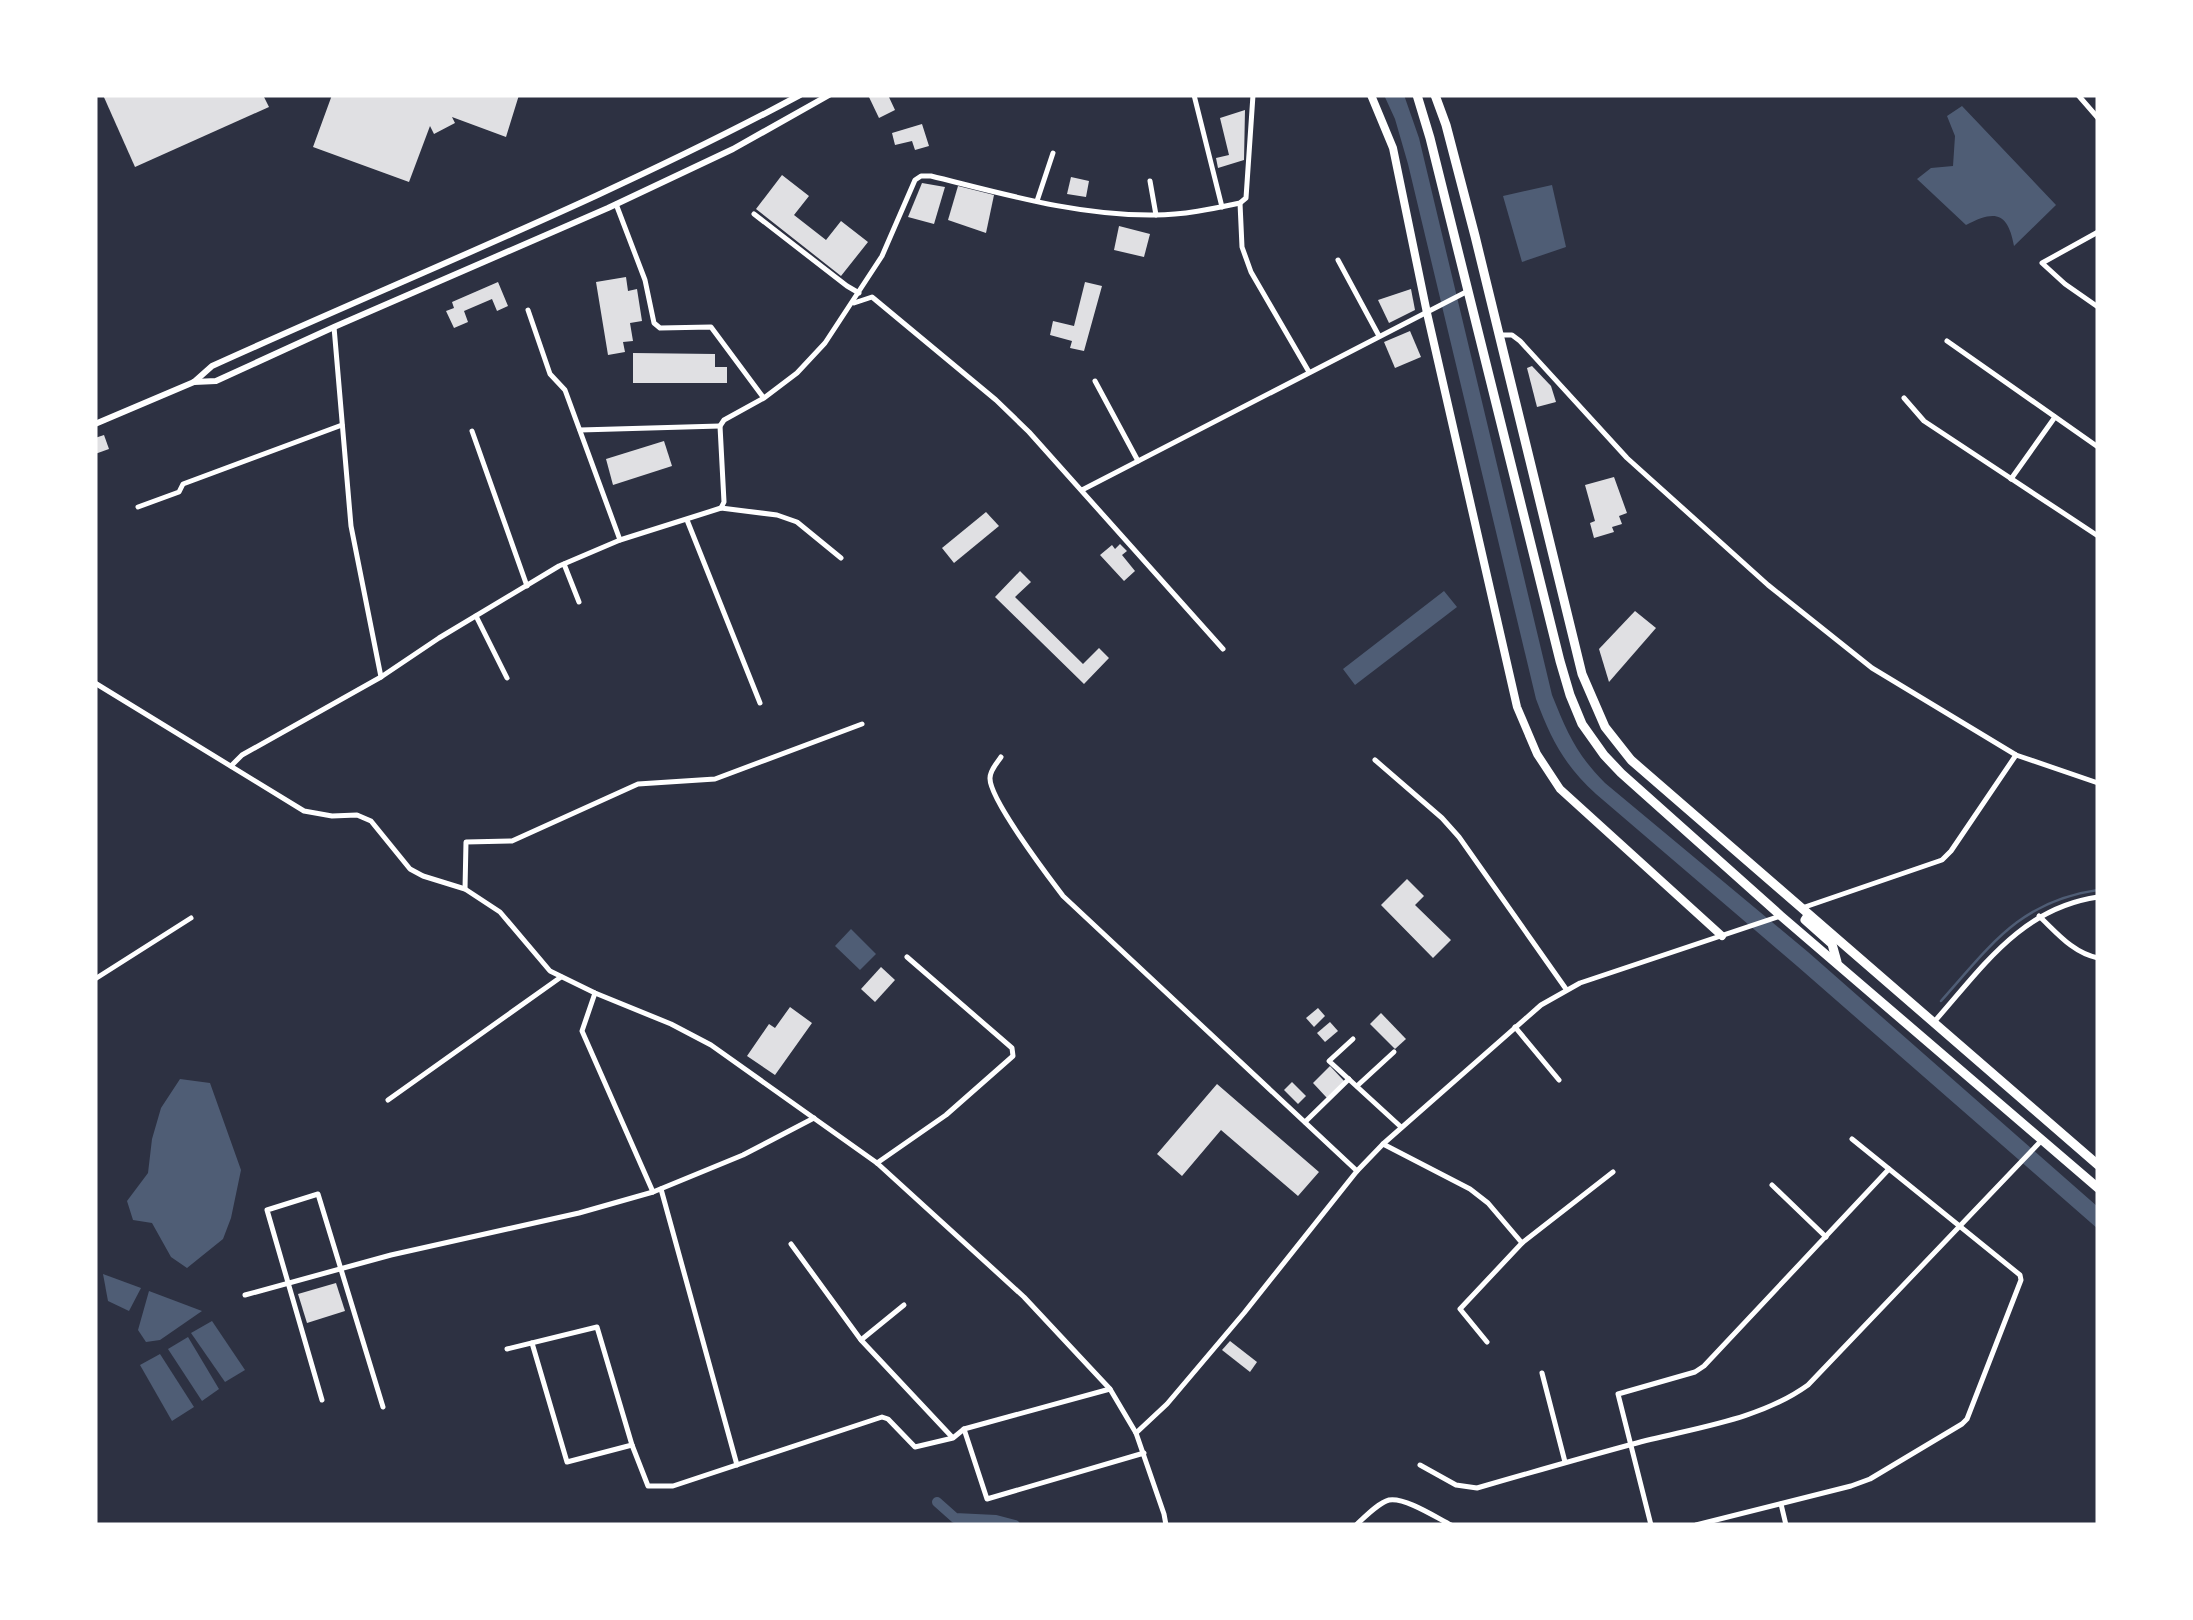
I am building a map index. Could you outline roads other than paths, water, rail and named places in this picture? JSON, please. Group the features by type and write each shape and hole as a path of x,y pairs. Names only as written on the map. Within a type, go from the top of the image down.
{"main road":[{"path":"1371,95 1393,148 1517,707 1529,738 1548,773 1573,803 1726,935"},
{"path":"1417,95 1560,660 1582,724 1620,773 2098,1188"},
{"path":"1435,95 1446,125 1582,674 1594,706 1616,744 2098,1165"},
{"path":"1480,340 1499,335"},
{"path":"1759,896 1776,907 1786,906 1787,900 1772,884"},
{"path":"1813,918 1804,920 1832,944 1838,965"}],"street":[{"path":"95,424 194,382 212,366 621,185 800,95"},
{"path":"194,382 216,381 628,199 733,149 829,95"},
{"path":"1194,95 1222,206"},
{"path":"721,508 724,502 720,426 764,398 810,361 825,343 882,256 920,176 1102,212 1156,215 1240,202 1246,198 1253,95"},
{"path":"2078,95 2098,118"},
{"path":"1037,201 1053,152"},
{"path":"1150,181 1156,215"},
{"path":"621,185 628,199"},
{"path":"610,190 645,280 654,323 660,328 711,327 764,398"},
{"path":"1240,202 1242,247 1251,272 1310,373"},
{"path":"754,214 860,293"},
{"path":"2098,232 2042,263 2098,307"},
{"path":"1338,260 1380,337"},
{"path":"381,290 388,304"},
{"path":"1082,490 1468,291"},
{"path":"851,304 872,297 996,400 1222,648"},
{"path":"528,310 550,374 566,390 620,540"},
{"path":"334,326 351,526 381,677"},
{"path":"1499,335 1520,341 1628,458 1768,586 1872,668 2016,755 2098,782"},
{"path":"1946,341 2098,447"},
{"path":"1095,381 1138,461"},
{"path":"1904,398 1924,421 2098,536"},
{"path":"2010,478 2055,417"},
{"path":"138,507 178,492 183,484 342,425"},
{"path":"580,430 720,426"},
{"path":"472,431 527,586"},
{"path":"231,766 564,564 620,540 721,508 777,515 797,522 841,558"},
{"path":"686,519 760,703"},
{"path":"564,564 580,602"},
{"path":"476,616 508,678"},
{"path":"95,684 304,811 357,815 372,822 410,869 465,889 500,912 539,961 561,977 711,1045 878,1164 1024,1297 1110,1389 1136,1433 1166,1525"},
{"path":"465,889 466,842 512,841 638,784 714,779 862,724"},
{"path":"1801,908 1942,860 2016,755"},
{"path":"1001,757 991,772 991,785 1063,896 1357,1171"},
{"path":"1375,760 1460,838 1566,989"},
{"path":"1934,1022 2002,945 2039,916 2060,906 2098,897"},
{"path":"1136,1433 1167,1404 1244,1314 1357,1171 1401,1127 1541,1004 1566,989 1781,916"},
{"path":"2039,916 2069,946 2098,958"},
{"path":"95,979 191,918"},
{"path":"878,1164 946,1115 1013,1056 1012,1048 907,957"},
{"path":"388,1100 561,977"},
{"path":"595,993 582,1031 657,1191 737,1465"},
{"path":"1515,1027 1559,1080"},
{"path":"1353,1039 1329,1061 1401,1127"},
{"path":"1356,1086 1394,1052"},
{"path":"1305,1122 1349,1080"},
{"path":"245,1295 341,1268 580,1214 657,1191 814,1118"},
{"path":"1696,1525 1870,1479 1967,1418 2021,1280 2020,1274 1852,1139"},
{"path":"1420,1464 1456,1485 1477,1488 1752,1413 1789,1398 1808,1385 2042,1140"},
{"path":"1383,1144 1470,1190 1488,1203 1522,1243"},
{"path":"1651,1525 1618,1394 1704,1366 1889,1169"},
{"path":"1487,1342 1460,1309 1522,1243 1612,1172"},
{"path":"1772,1185 1826,1237"},
{"path":"322,1400 267,1210 318,1194 383,1408"},
{"path":"790,1244 861,1340 953,1438"},
{"path":"861,1340 904,1305"},
{"path":"507,1349 597,1327 648,1486 673,1486 882,1416 915,1447 953,1438 964,1429 1110,1389"},
{"path":"532,1343 567,1462 632,1445"},
{"path":"1542,1373 1565,1463"},
{"path":"964,1429 987,1499 1144,1453"},
{"path":"1356,1525 1390,1500 1410,1504 1451,1525"},
{"path":"1780,1504 1786,1525"}],"water":[{"path":"1384,95 1404,95 1419,138 1552,695 1579,752 1605,783 1808,952 2098,1207 2098,1229 1596,794 1560,751 1536,699 1408,164"},
{"path":"1962,106 2056,205 2014,246 2008,227 1999,217 1985,217 1966,225 1917,179 1931,168 1953,166 1955,136 1947,116"},
{"path":"1552,185 1566,247 1522,262 1503,196"},
{"path":"1444,591 1457,607 1355,685 1343,669"},
{"path":"851,929 876,954 860,970 835,946"},
{"path":"180,1079 210,1083 241,1170 223,1239 187,1268 171,1257 152,1223 133,1220 127,1201 148,1173 161,1108"},
{"path":"103,1274 141,1288 129,1311 108,1301"},
{"path":"149,1291 202,1311 160,1340 146,1342 138,1330"},
{"path":"212,1321 245,1370 225,1382 191,1333"},
{"path":"188,1337 219,1389 202,1401 168,1349"},
{"path":"160,1354 194,1407 172,1421 140,1365"}],"waterway":[{"path":"1941,1001 1992,945 2027,915 2047,904 2098,890"},
{"path":"937,1502 955,1518 1015,1525"}]}
